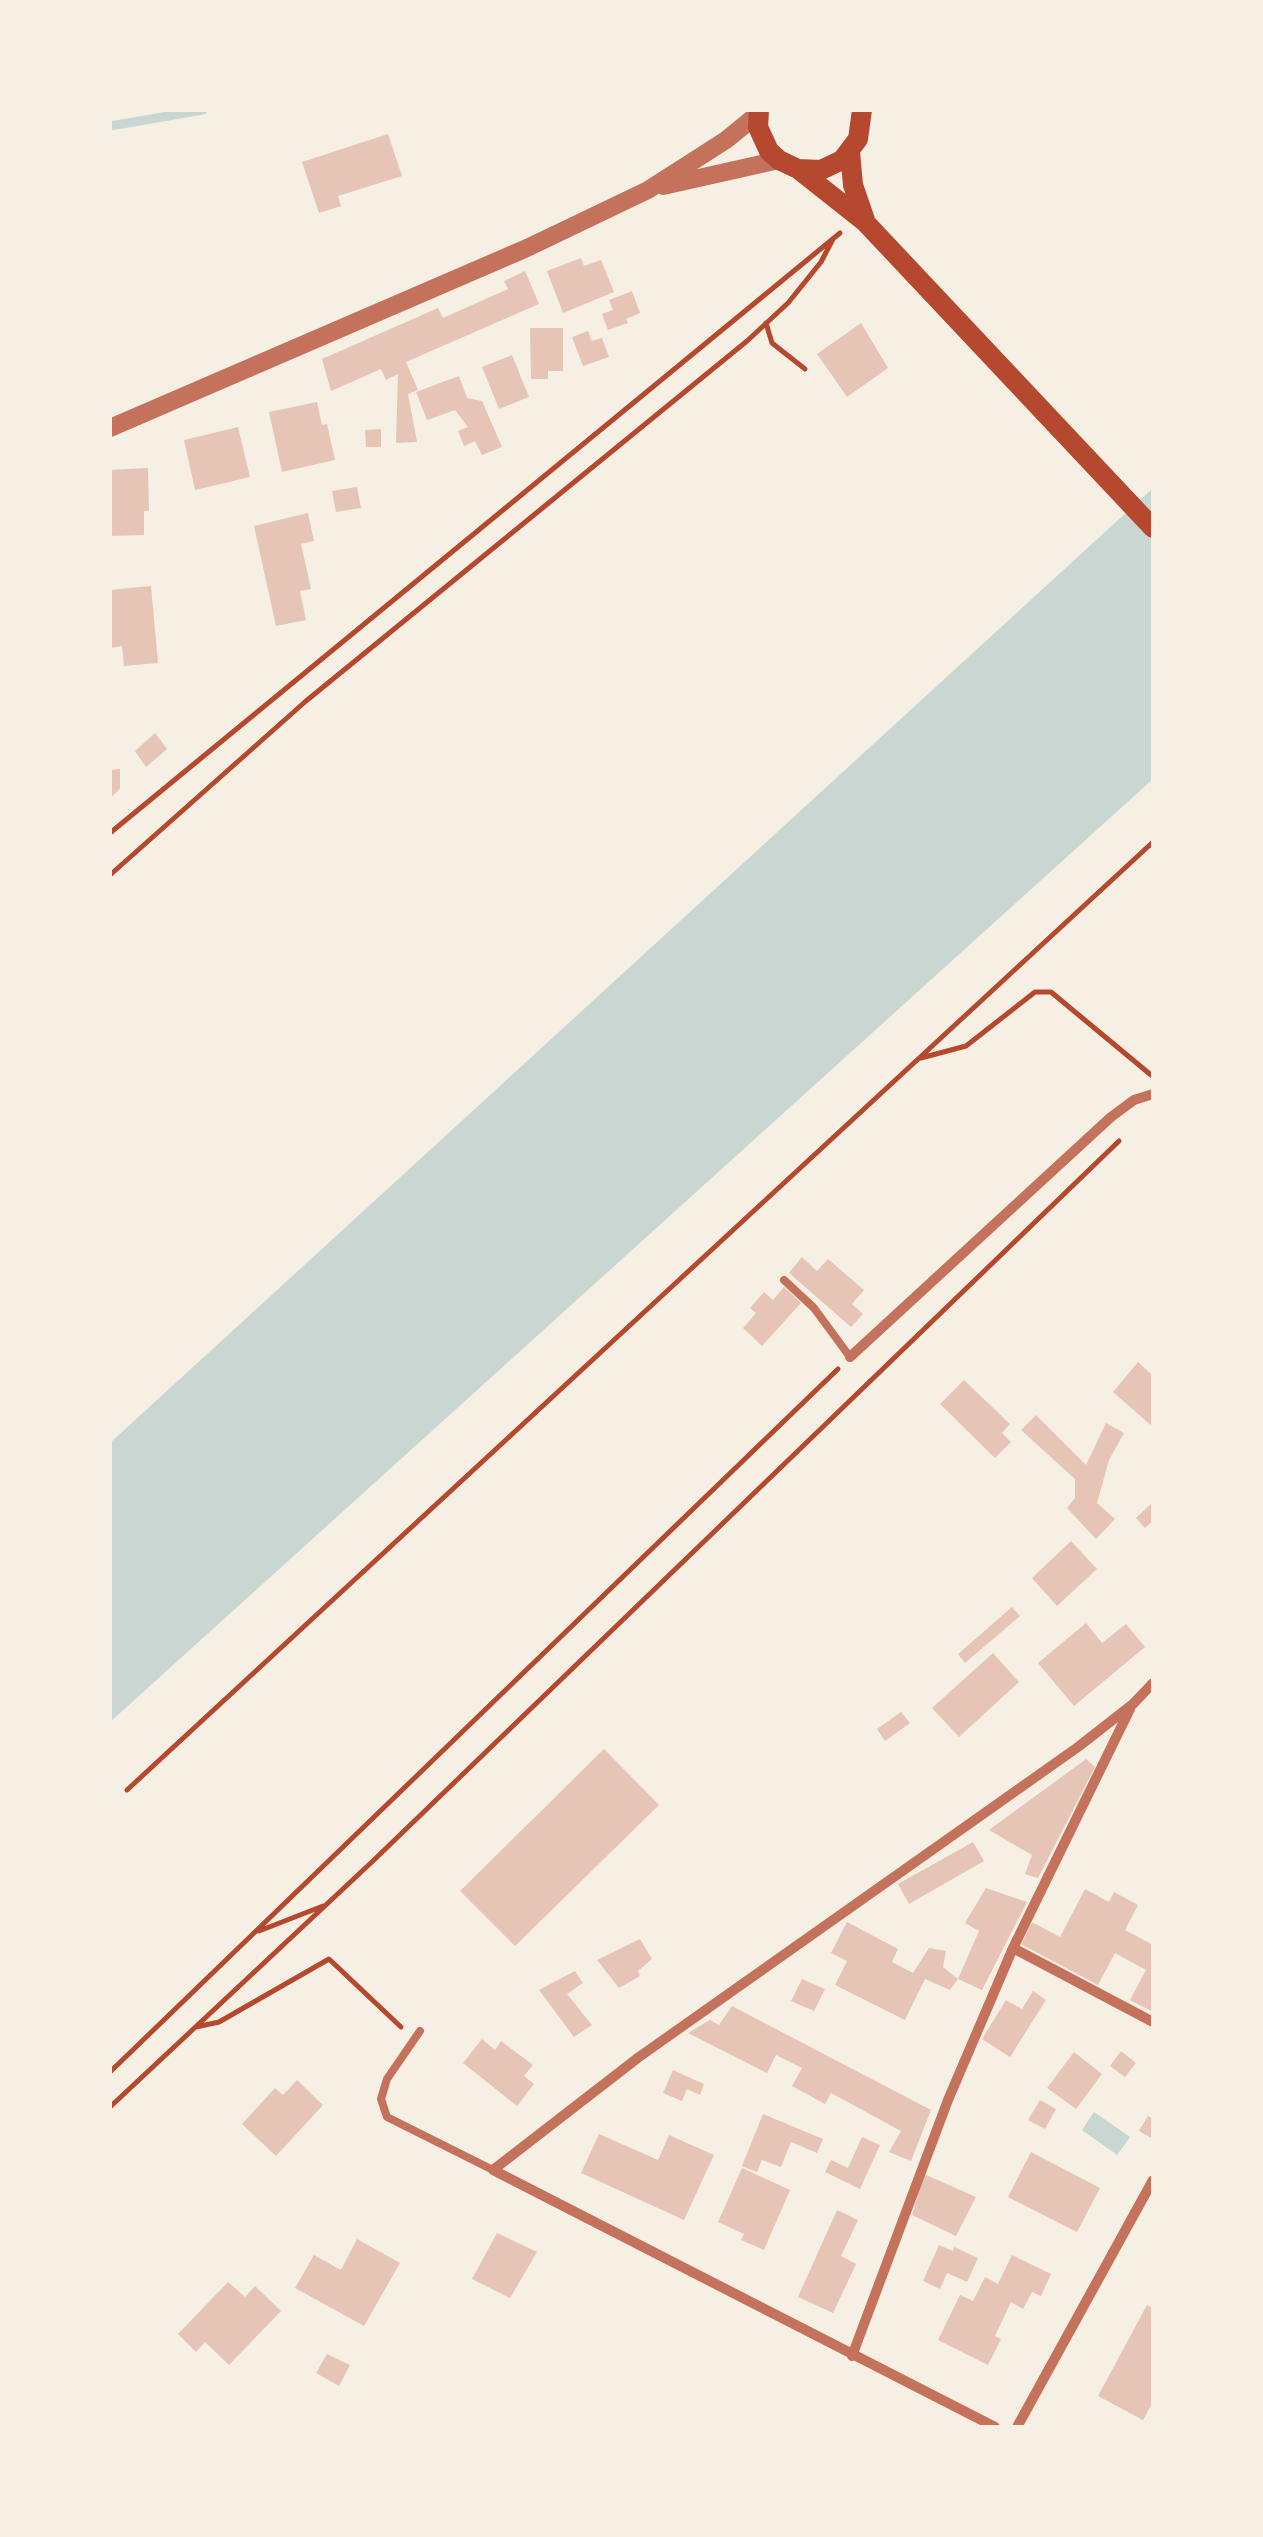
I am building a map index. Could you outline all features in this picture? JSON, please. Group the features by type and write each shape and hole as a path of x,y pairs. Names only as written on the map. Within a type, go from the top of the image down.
{"main road":[{"path":"789,165 821,170 842,160 858,139 862,117 880,110"},
{"path":"758,112 762,140 865,222 1153,528"},
{"path":"850,152 852,185 865,222"}],"street":[{"path":"110,428 528,248 648,190 726,140 758,112"},
{"path":"648,190 738,167 789,165"},
{"path":"850,1357 1111,1118 1134,1100 1153,1094"},
{"path":"995,2427 493,2170 639,2057 973,1824 1153,1684"},
{"path":"852,2356 948,2100 1014,1948 1132,1704"},
{"path":"1014,1948 1153,2022"},
{"path":"1017,2427 1153,2180"}],"lane":[{"path":"784,1280 814,1308 850,1357"},
{"path":"417,2035 380,2099 388,2117 493,2170"}],"path":[{"path":"110,832 834,236 821,262 766,323 306,700 110,875"},
{"path":"766,323 772,342 805,369"},
{"path":"127,1790 1153,842"},
{"path":"918,1059 966,1046 1035,992 1051,992 1153,1077"},
{"path":"110,2107 1125,1136"},
{"path":"110,2072 850,1357"},
{"path":"256,1932 326,1904"},
{"path":"195,2027 219,2022 329,1959 417,2035"}],"shaded area":[{"path":"1153,488 1153,779 110,1722 110,1443"},
{"path":"1094,2112 1130,2137 1117,2155 1082,2130"}],"building":[{"path":"388,134 402,176 338,196 341,206 319,213 302,162"},
{"path":"581,258 584,266 601,260 614,292 563,313 547,271"},
{"path":"525,271 539,304 406,362 418,390 408,394 417,442 396,443 398,374 386,380 381,369 331,391 322,359 438,308 443,318 508,289 504,281"},
{"path":"632,291 640,313 626,319 628,323 608,330 602,314 613,310 609,300"},
{"path":"861,323 888,368 847,397 817,354"},
{"path":"530,328 563,328 563,371 548,371 548,379 531,379"},
{"path":"588,331 592,341 602,338 609,357 583,366 572,337"},
{"path":"512,355 529,397 499,409 482,367"},
{"path":"459,376 467,398 482,401 502,447 482,455 475,441 464,446 458,431 468,427 455,410 427,420 416,392"},
{"path":"317,402 322,425 327,424 335,460 282,472 269,412"},
{"path":"238,427 250,477 195,490 184,440"},
{"path":"381,429 381,447 366,447 365,430"},
{"path":"148,468 149,511 144,511 144,535 110,536 110,470"},
{"path":"357,487 361,508 336,512 332,491"},
{"path":"308,513 314,541 301,544 311,589 300,591 306,620 276,626 254,526"},
{"path":"151,586 158,663 124,666 122,646 110,648 110,590"},
{"path":"155,733 167,749 146,767 135,751"},
{"path":"120,769 120,789 110,798 110,770"},
{"path":"802,1257 817,1271 828,1259 864,1290 852,1304 863,1314 851,1327 789,1273"},
{"path":"784,1287 801,1303 762,1346 743,1328 756,1313 750,1308 764,1292 773,1300"},
{"path":"1138,1362 1153,1376 1153,1427 1113,1392"},
{"path":"964,1380 1010,1424 1002,1433 1011,1442 995,1458 940,1404"},
{"path":"1036,1415 1086,1465 1106,1423 1124,1433 1109,1460 1097,1503 1115,1519 1096,1539 1067,1508 1075,1498 1075,1479 1021,1430"},
{"path":"1153,1502 1153,1521 1145,1528 1136,1518"},
{"path":"1071,1541 1097,1569 1057,1606 1032,1578"},
{"path":"1012,1607 1020,1616 965,1663 958,1654"},
{"path":"1086,1623 1102,1643 1126,1624 1145,1647 1074,1706 1038,1663"},
{"path":"993,1653 1019,1682 959,1737 932,1708"},
{"path":"901,1712 910,1723 885,1741 877,1729"},
{"path":"604,1749 659,1805 515,1946 460,1891"},
{"path":"1086,1759 1095,1767 1038,1878 1025,1874 1032,1855 989,1830"},
{"path":"973,1842 984,1861 909,1904 898,1884"},
{"path":"986,1888 1027,1902 982,1990 958,1979 979,1931 965,1923"},
{"path":"1085,1889 1109,1902 1114,1892 1138,1905 1125,1930 1153,1945 1153,2012 1130,2000 1146,1970 1115,1953 1098,1985 1021,1944 1032,1922 1060,1937"},
{"path":"847,1922 898,1949 892,1962 913,1973 929,1948 946,1951 943,1967 958,1979 950,1990 925,1979 905,2020 835,1985 847,1961 831,1953"},
{"path":"640,1939 652,1959 638,1971 640,1976 619,1988 597,1960"},
{"path":"575,1971 583,1983 567,1994 592,2025 574,2037 539,1990"},
{"path":"802,1979 825,1989 814,2011 791,2001"},
{"path":"1033,1991 1046,2000 1010,2057 982,2039 1006,2000 1022,2009"},
{"path":"732,2006 931,2110 911,2161 889,2152 901,2131 831,2093 825,2104 792,2086 802,2068 776,2055 767,2073 688,2033 710,2020 719,2025"},
{"path":"482,2039 495,2050 501,2041 533,2065 524,2076 534,2084 517,2106 463,2063"},
{"path":"1121,2051 1136,2063 1125,2077 1110,2066"},
{"path":"1074,2052 1102,2074 1076,2109 1047,2088"},
{"path":"673,2070 704,2084 700,2095 687,2089 682,2101 663,2093"},
{"path":"297,2080 323,2105 276,2156 242,2124 275,2088 283,2095"},
{"path":"1040,2100 1056,2109 1045,2129 1028,2120"},
{"path":"763,2114 823,2139 817,2153 791,2142 781,2167 762,2160 757,2172 742,2166"},
{"path":"1148,2116 1153,2119 1153,2139 1139,2131"},
{"path":"599,2134 658,2160 669,2135 714,2155 684,2220 581,2173"},
{"path":"862,2137 880,2145 860,2189 825,2172 831,2160 848,2168"},
{"path":"1031,2152 1100,2188 1077,2232 1008,2197"},
{"path":"742,2168 790,2190 764,2250 741,2240 744,2234 718,2222"},
{"path":"924,2174 976,2197 956,2236 912,2215"},
{"path":"837,2210 858,2220 841,2256 856,2264 833,2313 798,2297"},
{"path":"497,2233 537,2252 510,2298 472,2279"},
{"path":"357,2239 400,2263 364,2326 295,2288 314,2255 341,2270"},
{"path":"939,2245 978,2258 967,2282 947,2273 940,2289 923,2281"},
{"path":"1012,2255 1051,2274 1041,2296 1032,2292 1023,2309 1011,2302 995,2336 1001,2339 988,2365 938,2340 960,2295 973,2301 985,2277 998,2284"},
{"path":"228,2282 245,2297 255,2286 281,2311 229,2365 205,2342 196,2352 178,2334"},
{"path":"1147,2305 1153,2308 1153,2402 1143,2420 1098,2396"},
{"path":"327,2354 350,2365 339,2386 316,2373"}],"waterway":[{"path":"110,126 203,110"}]}
